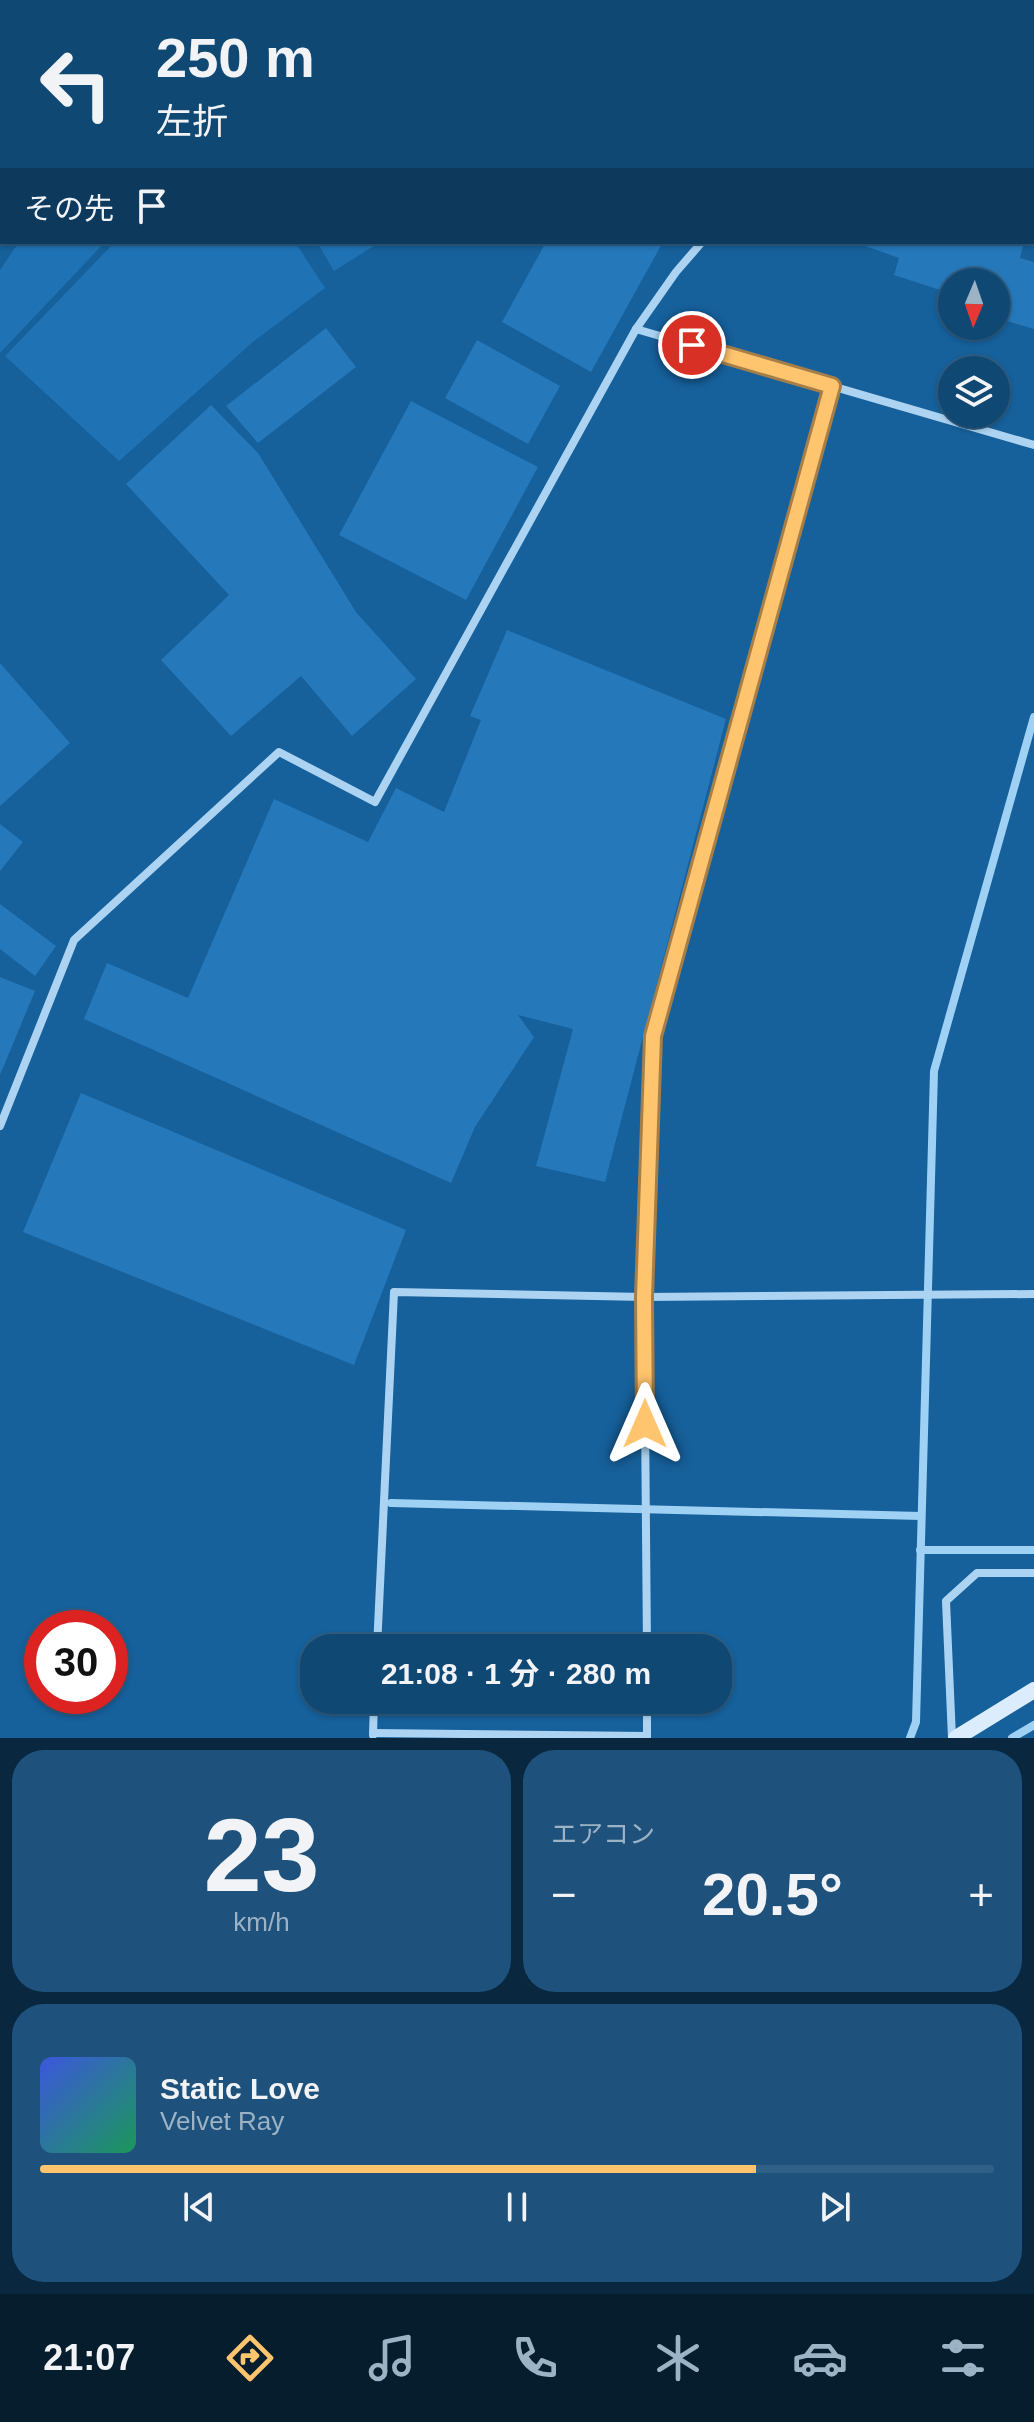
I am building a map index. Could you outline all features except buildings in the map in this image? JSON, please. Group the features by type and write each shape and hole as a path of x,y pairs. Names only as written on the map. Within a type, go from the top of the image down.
{"street":[{"path":"0,1126 74,940 279,752 375,802 636,329 676,272 700,244"},
{"path":"636,329 1034,445"},
{"path":"647,1634 644,1297 653,1036 832,386"},
{"path":"378,1634 394,1292 644,1297 1034,1294"},
{"path":"1034,1573 977,1573 946,1601 954,1738 1034,1690"},
{"path":"373,1714 372,1735 647,1737 647,1714"}],"shaded area":[{"path":"18,244 103,244 0,353 0,270"},
{"path":"113,244 296,244 325,288 254,341 119,461 5,356"},
{"path":"318,244 377,244 334,271"}],"waterway":[{"path":"910,1738 916,1722 934,1071 1034,717"},
{"path":"391,1503 921,1516"},
{"path":"920,1550 1034,1550"},
{"path":"1012,1738 1034,1725"}],"route":[{"path":"645,1424 644,1297 653,1036 832,386 692,345"}]}
